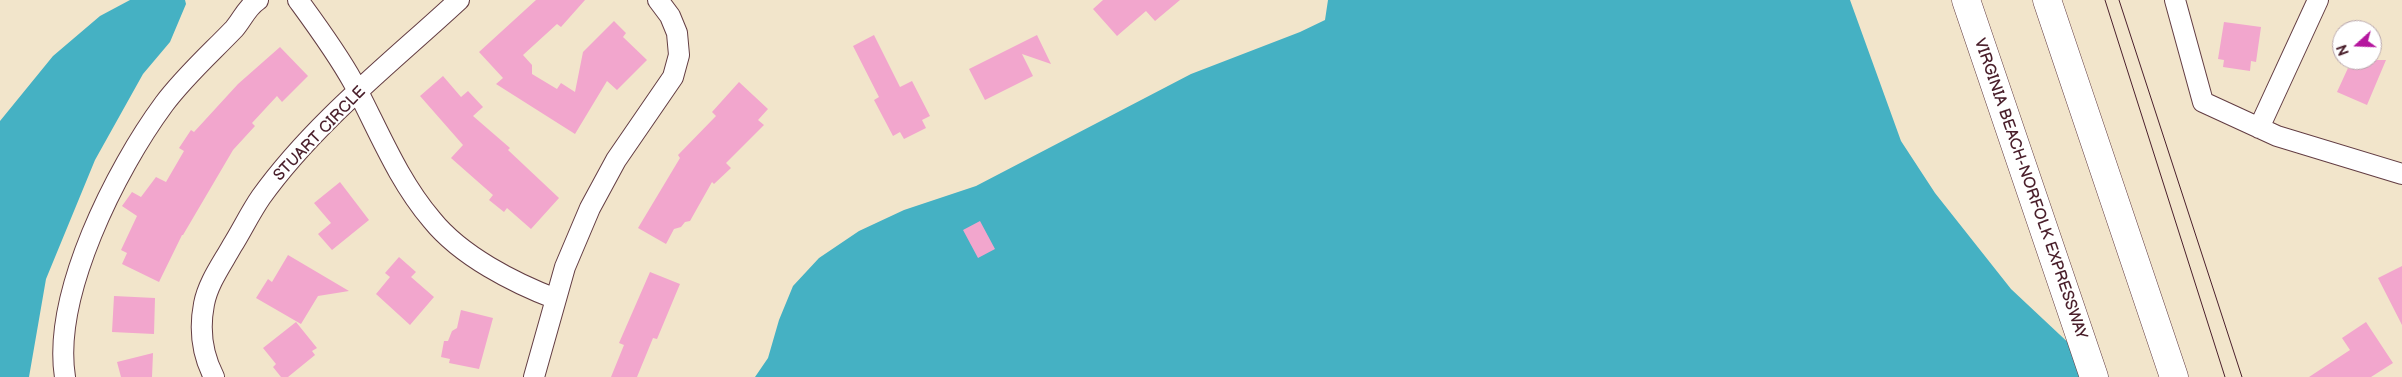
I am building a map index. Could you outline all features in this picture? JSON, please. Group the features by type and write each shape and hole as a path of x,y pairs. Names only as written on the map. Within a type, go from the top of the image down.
{"highway":[{"name":"VIRGINIA BEACH-NORFOLK EXPRESSWAY","path":"1966,0 2094,377"},
{"path":"2047,0 2173,376"}],"street":[{"path":"66,377 63,364 64,335 69,308 83,258 103,209 132,154 164,105 193,69 235,28 258,0"},
{"path":"298,0 321,31 358,93 386,151 415,198 433,222 464,249 498,272 556,299"},
{"name":"STUART CIRCLE","path":"214,377 203,348 201,325 204,302 210,284 260,199 293,157 358,93 459,0"},
{"path":"534,377 565,267 590,208 616,160 673,77 679,55 677,33 670,16 658,0"},
{"path":"2175,0 2203,102 2277,136 2402,174"},
{"path":"2259,128 2318,0"}],"water":[{"path":"130,0 185,0 186,4 170,42 143,74 95,160 46,279 29,377 0,377 0,121 53,56 100,16"},
{"path":"1328,0 1850,0 1901,141 1935,193 2011,289 2091,364 2109,377 755,377 768,358 779,320 793,286 819,258 859,231 904,210 976,186 1191,74 1300,32 1325,20"}],"building":[{"path":"536,0 585,0 561,27 557,24 523,55 532,65 532,74 557,89 561,83 575,92 583,52 614,21 626,33 623,37 647,60 617,90 607,81 575,134 496,84 503,78 479,52"},
{"path":"1103,0 1180,0 1155,21 1146,11 1117,36 1093,9"},
{"path":"2224,22 2261,27 2256,62 2251,61 2250,71 2223,67 2224,60 2218,59"},
{"path":"874,35 900,87 912,81 930,116 922,120 926,128 904,139 900,132 893,136 874,100 879,97 853,46"},
{"path":"1037,35 1051,64 1022,54 1033,76 985,100 969,69"},
{"path":"280,47 308,76 282,102 277,96 252,123 255,126 233,150 182,235 159,282 122,264 127,253 121,250 137,216 122,206 132,192 141,197 156,177 166,182 184,151 179,148 191,130 194,132 238,84"},
{"path":"2382,60 2386,60 2382,69"},
{"path":"2347,70 2382,70 2367,105 2337,92"},
{"path":"443,76 461,97 468,91 483,107 473,116 510,148 508,150 559,198 531,229 507,208 504,212 489,200 493,195 451,158 463,145 420,96"},
{"path":"739,82 768,109 758,120 764,125 726,163 731,168 714,184 712,182 690,221 674,229 666,244 638,228 680,158 678,155 716,116 712,112"},
{"path":"340,182 369,220 332,250 318,234 331,223 314,203"},
{"path":"980,221 995,249 978,258 963,230"},
{"path":"288,255 349,291 318,296 301,324 256,298 268,279 272,282"},
{"path":"399,257 416,272 411,277 434,297 410,325 376,294 390,277 385,273"},
{"path":"2402,266 2402,325 2378,278"},
{"path":"650,272 680,284 657,339 653,338 637,377 611,377 624,345 619,343"},
{"path":"114,296 155,298 154,334 112,332"},
{"path":"461,310 493,318 479,369 449,363 450,359 441,357 444,341 448,341 452,331 457,328"},
{"path":"296,322 317,348 312,351 315,355 288,377 281,377 273,367 276,364 263,348"},
{"path":"2366,322 2393,363 2371,377 2309,377 2350,350 2342,338"},
{"path":"153,353 152,377 121,377 117,362"}],"tram line":[{"path":"2105,0 2225,377"},
{"path":"2119,0 2242,377"}]}
